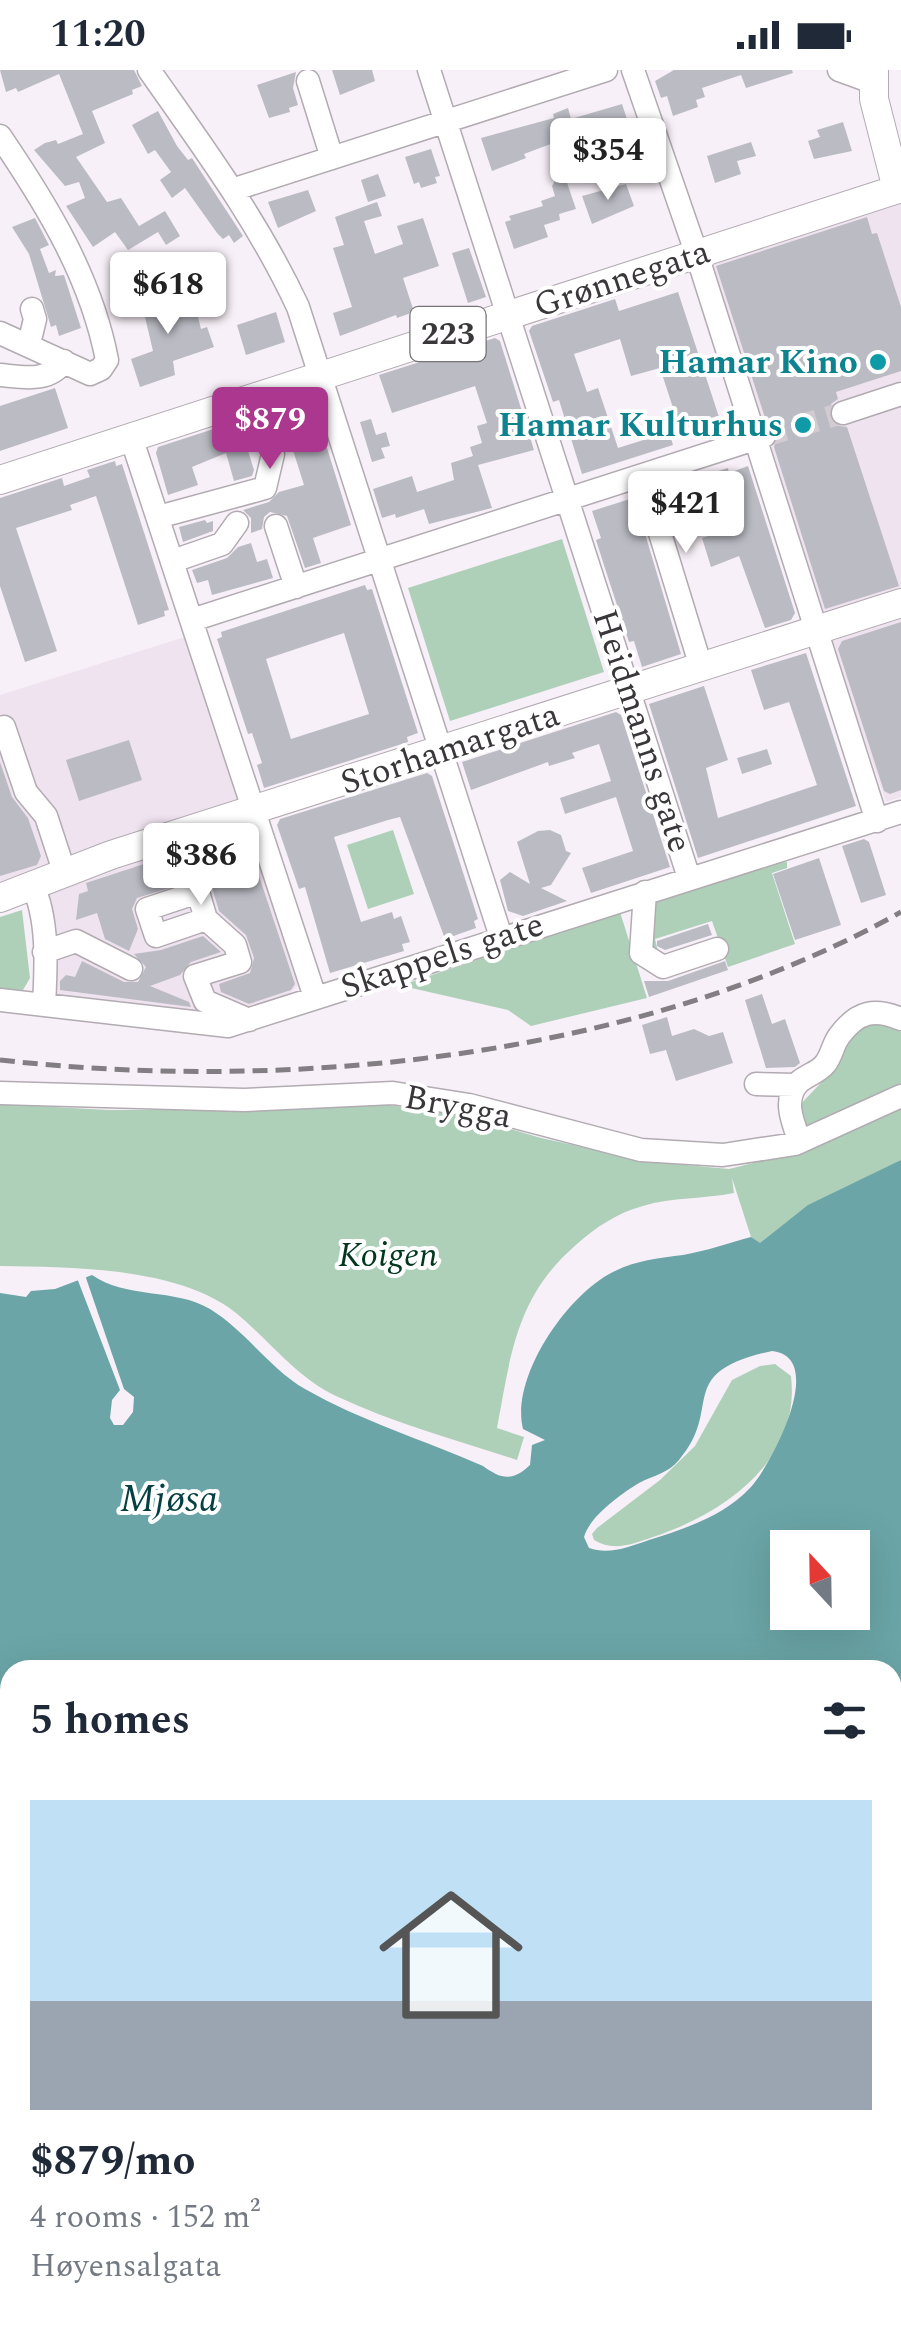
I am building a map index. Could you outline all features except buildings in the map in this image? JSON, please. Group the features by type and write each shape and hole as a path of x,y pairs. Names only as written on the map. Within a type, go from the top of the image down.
{"main road":[{"path":"873,76 900,192"},
{"name":"Grønnegata","path":"0,480 318,374 900,192"},
{"name":"Storhamargata","path":"0,898 64,872 901,604"}],"street":[{"path":"149,70 235,189 298,307 378,560 415,658 501,936"},
{"name":"Heidmanns gate","path":"429,70 632,690 689,878"},
{"path":"235,189 606,70"},
{"path":"633,70 759,438 877,821"},
{"path":"839,70 873,76"},
{"path":"308,81 332,158"},
{"path":"0,136 57,222 91,305 107,360 101,369 90,374 0,333"},
{"path":"28,344 35,319 32,309"},
{"path":"0,375 36,378 58,370 64,361"},
{"path":"842,413 901,394"},
{"path":"132,437 316,997"},
{"path":"192,620 759,438"},
{"path":"158,518 264,488 273,454"},
{"path":"172,561 222,544 238,523"},
{"path":"276,526 296,587"},
{"path":"660,533 701,667"},
{"path":"4,727 26,792 46,816 64,872"},
{"name":"Skappels gate","path":"0,1000 228,1026 501,936 901,812"},
{"path":"32,884 38,896 44,952 44,1005"},
{"path":"646,892 640,954 663,967 717,949"},
{"path":"206,919 235,946 240,962 196,976 205,1001 248,1020"},
{"path":"44,952 76,942 131,968"},
{"path":"756,1084 796,1084 825,1064 840,1035 863,1013 880,1010 901,1020"},
{"path":"796,1084 790,1118 800,1142"},
{"name":"Brygga","path":"0,1093 244,1100 393,1093 469,1104 664,1154 724,1155 800,1142 901,1096"}],"shaded area":[{"name":"Hamar Kulturhus","path":"901,194 901,797 886,802 829,637 706,248"},
{"path":"188,636 303,981 286,997 229,1014 56,999 51,937 55,922 44,871 0,889 0,695"}],"green space":[{"path":"562,539 604,672 450,721 408,588"},
{"path":"393,830 414,894 368,909 347,845"},
{"path":"787,862 787,868 772,873 795,944 728,967 712,921 655,939 659,956 652,949 653,901 770,863"},
{"path":"22,910 30,978 23,990 0,989 0,917"},
{"path":"620,912 647,998 531,1026 508,1010 407,987 408,983"},
{"path":"872,1016 901,1032 901,1084 801,1129 794,1111 837,1066 853,1033"},
{"name":"Koigen","path":"901,1100 901,1160 759,1244 751,1237 732,1178 734,1193 665,1201 634,1209 608,1221 577,1244 541,1284 512,1351 497,1428 524,1437 517,1460 402,1423 336,1396 296,1369 236,1313 185,1286 91,1269 0,1266 0,1104 108,1110 277,1110 382,1104 473,1118 541,1138 653,1162 729,1169 800,1151"},
{"path":"775,1364 791,1376 791,1406 784,1434 752,1480 706,1514 646,1540 608,1546 594,1540 592,1534 597,1528 660,1480 695,1446 732,1380 760,1366"}],"water":[{"name":"Mjøsa","path":"901,1160 901,1660 0,1660 0,1293 26,1297 31,1291 55,1289 92,1275 120,1287 196,1302 223,1318 305,1389 507,1477 530,1465 532,1445 545,1440 523,1429 525,1385 546,1339 579,1298 597,1282 632,1264 751,1237 760,1243 808,1205","holes":["772,1351 788,1358 795,1372 795,1391 781,1437 759,1476 740,1498 716,1514 676,1531 619,1549 589,1548 584,1537 599,1514 615,1499 679,1460 699,1424 711,1381 722,1370"]}],"pier":[{"path":"85,1275 124,1389 134,1397 133,1412 123,1425 114,1425 110,1418 112,1400 120,1390 77,1278"}],"tunnel":[{"path":"764,436 843,413"}],"railway":[{"path":"0,1060 112,1069 228,1071 345,1066 463,1053 579,1032 692,1001 800,962 901,912"}],"place":[{"name":"Hamar Kino","path":"878,362"},
{"name":"Hamar Kulturhus","path":"803,425"}]}
